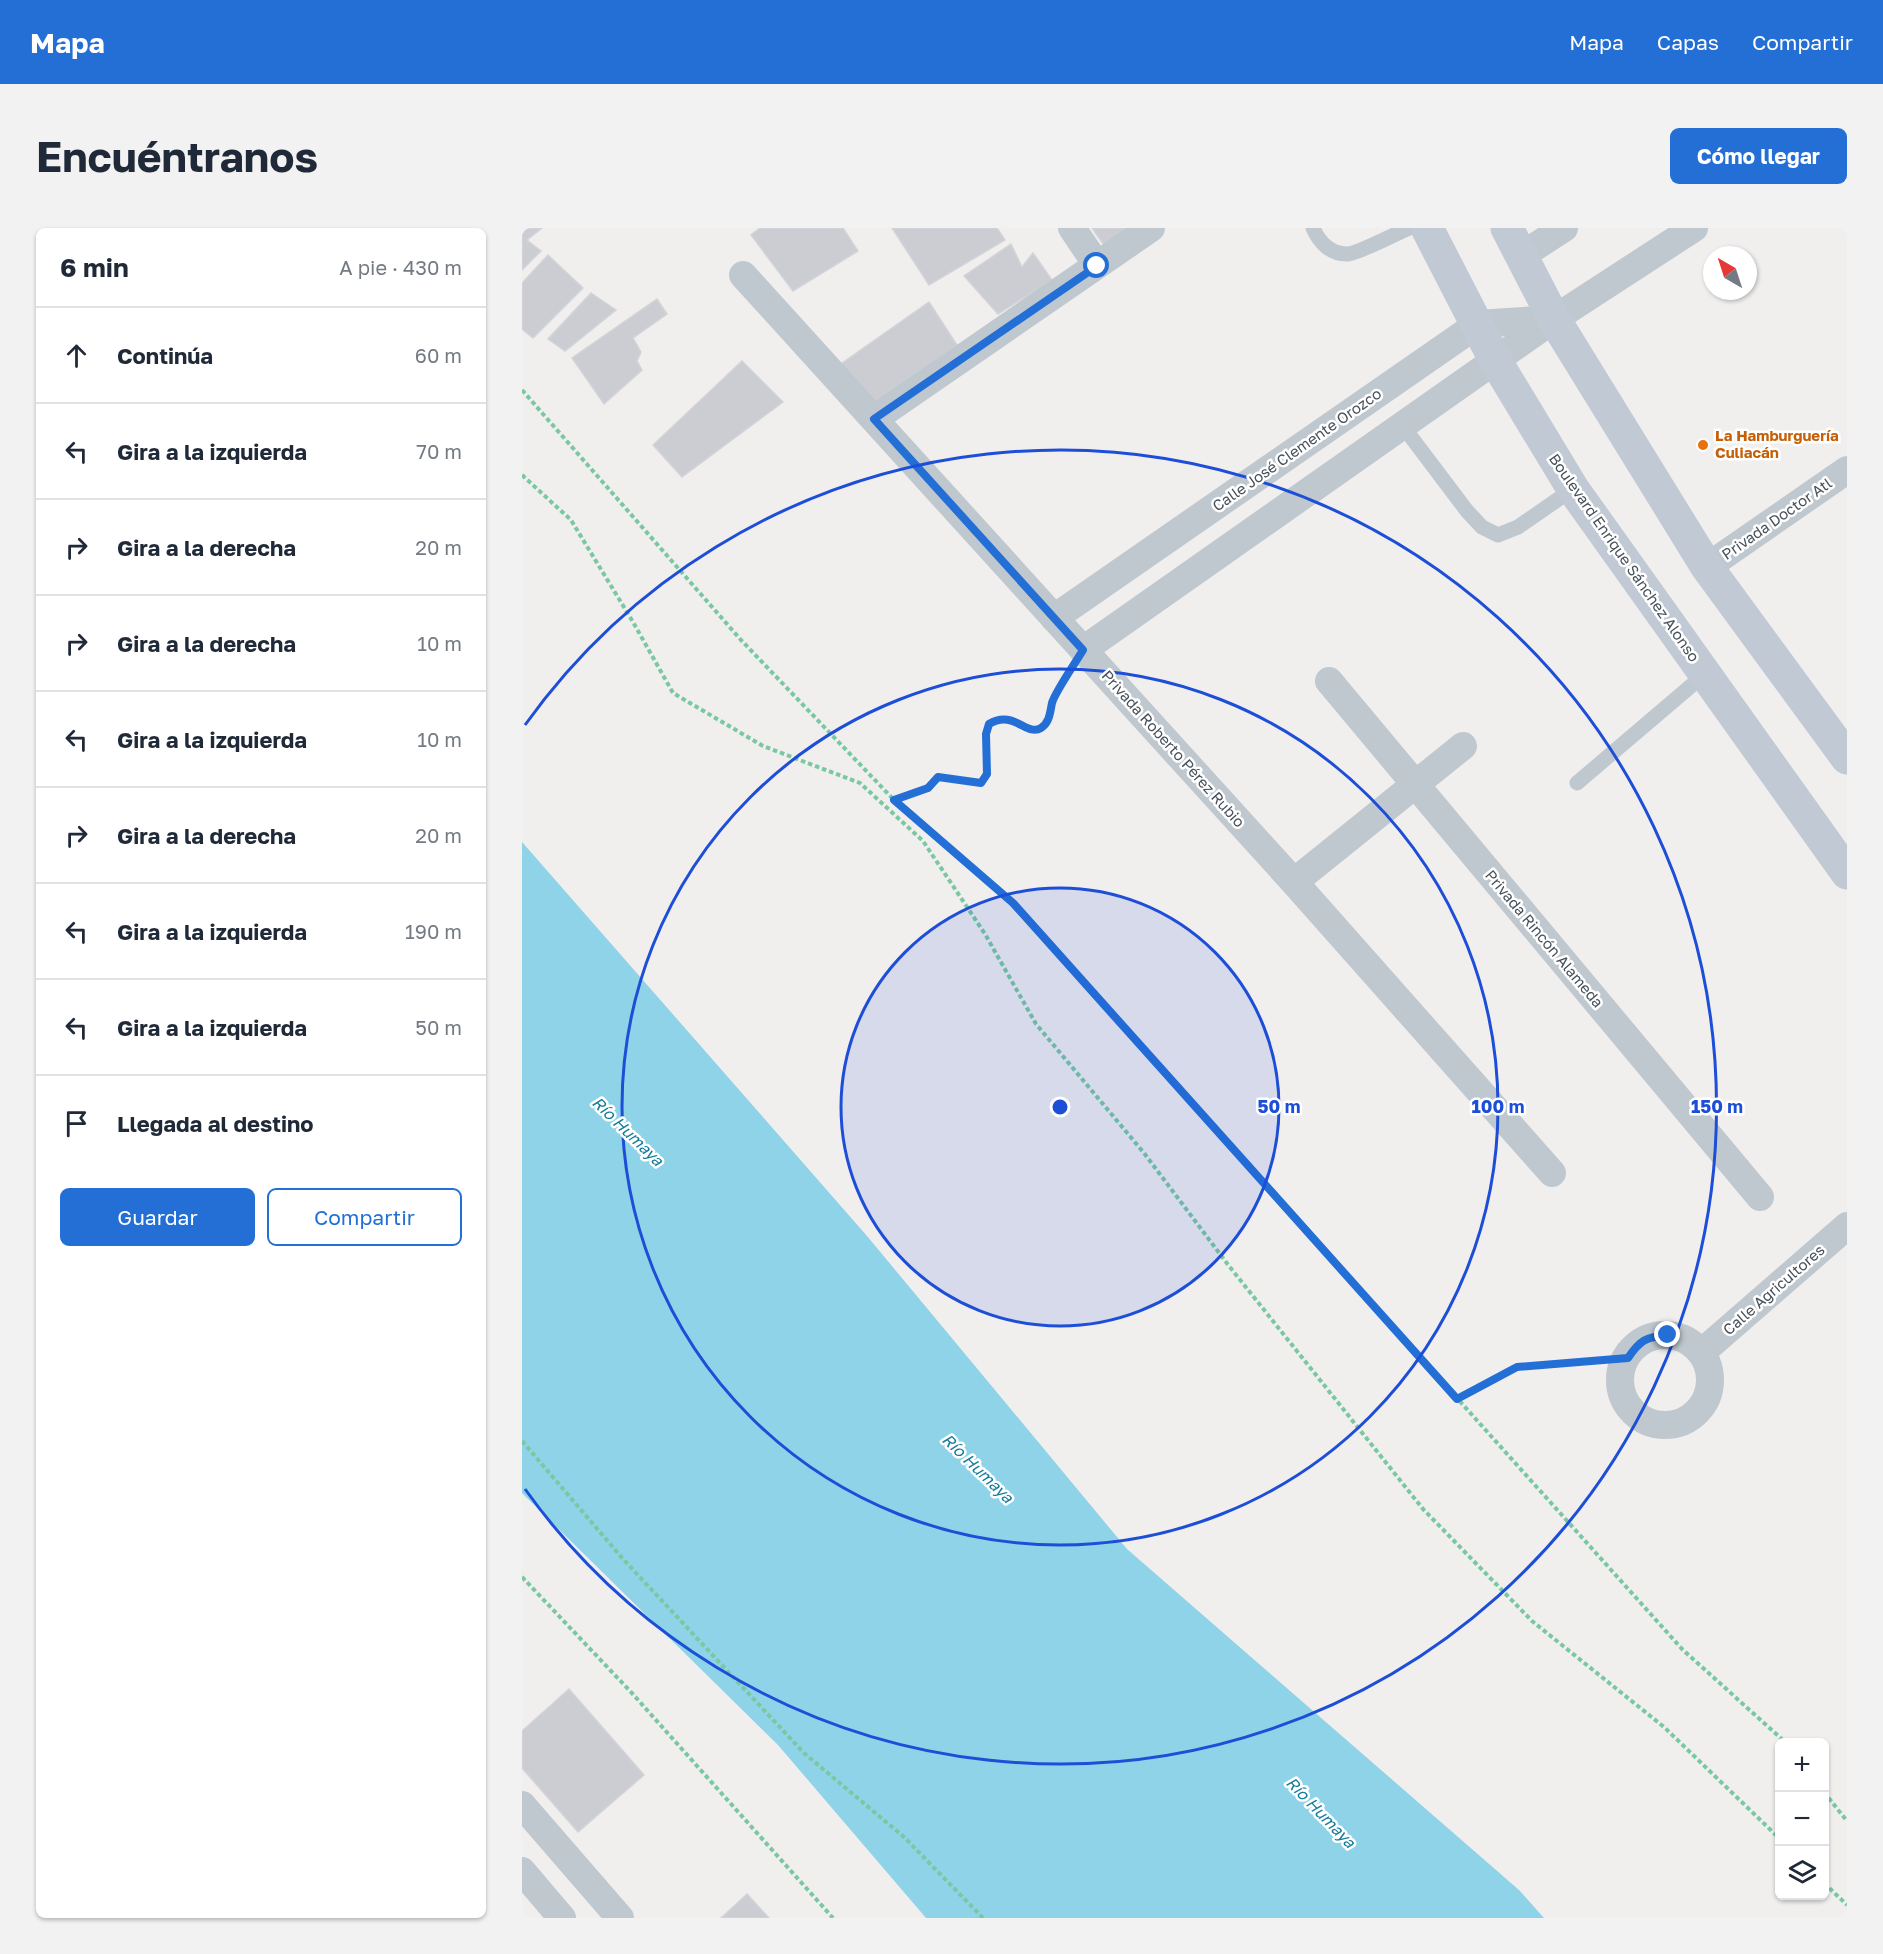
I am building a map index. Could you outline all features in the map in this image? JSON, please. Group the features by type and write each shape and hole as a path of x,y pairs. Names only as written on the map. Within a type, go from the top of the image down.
{"main road":[{"name":"Boulevard Enrique Sánchez Alonso","path":"1427,228 1495,360 1573,489 1847,873"},
{"path":"1514,242 1554,319 1707,567 1847,758"}],"street":[{"path":"1072,228 1097,266"},
{"path":"874,419 1151,228"},
{"path":"1514,242 1564,228"},
{"path":"1083,650 1554,319 1694,228"},
{"name":"Privada Roberto Pérez Rubio","path":"743,275 1293,882 1552,1173"},
{"path":"1478,324 1554,319"},
{"name":"Calle José Clemente Orozco","path":"1054,618 1478,324"},
{"name":"Privada Doctor Atl","path":"1707,567 1847,470"},
{"name":"Privada Rincón Alameda","path":"1329,681 1760,1197"},
{"path":"1293,882 1463,747"},
{"name":"Calle Agricultores","path":"1701,1353 1847,1226"},
{"path":"1668,1335 1683,1338 1701,1353 1707,1362 1711,1380 1707,1398 1696,1413 1680,1423 1662,1426 1645,1421 1630,1410 1622,1394 1620,1375 1625,1358 1638,1344 1652,1336 1668,1335"},
{"path":"522,1805 620,1918"},
{"path":"522,1871 562,1918"}],"lane":[{"path":"1313,228 1318,239 1331,251 1349,254 1409,228"},
{"path":"1402,425 1467,512 1482,527 1498,535 1518,526 1573,489"},
{"path":"1577,783 1705,674"}],"path":[{"path":"522,390 741,640 894,800 1013,903 1683,1649 1780,1738"},
{"path":"522,475 571,520 673,693 763,746 860,783 923,841 985,934 1036,1024 1144,1153 1229,1266 1423,1509 1532,1621 1664,1727 1775,1835"},
{"path":"894,800 928,788 938,777 981,783 987,774 986,734 989,724 998,718 1009,719 1031,730 1039,729 1052,713 1052,702 1083,650"},
{"path":"1457,1399 1517,1367 1628,1358 1638,1344"},
{"path":"522,1442 623,1559 804,1753 904,1837 983,1918"},
{"path":"522,1577 630,1691 833,1918"},
{"path":"1829,1798 1847,1821"},
{"path":"1829,1888 1847,1905"}],"water":[{"name":"Río Humaya","path":"522,842 867,1236 1127,1549 1519,1890 1544,1918 926,1918 778,1745 522,1493"}],"building":[{"path":"522,228 542,228 527,240 541,251 522,270"},
{"path":"760,228 843,228 858,251 793,291 751,235"},
{"path":"892,228 997,228 1005,240 929,285"},
{"path":"1092,228 1128,228 1106,248"},
{"path":"1011,244 1022,267 1033,253 1052,280 998,314 964,276"},
{"path":"548,255 583,288 533,338 522,329 522,283"},
{"path":"591,293 616,310 565,351 548,339"},
{"path":"657,299 667,314 633,338 641,352 637,361 642,370 604,404 572,358"},
{"path":"929,302 957,345 871,408 838,366"},
{"path":"742,361 783,402 682,477 653,445"},
{"path":"569,1689 644,1775 578,1832 522,1768 522,1731"},
{"path":"747,1894 769,1918 721,1918"}],"place":[{"name":"La Hamburguería Culiacán","path":"1703,445"}],"route":[{"path":"1097,266 874,419 1083,650 1052,702 1052,713 1039,729 1031,730 1009,719 998,718 989,724 986,734 987,774 981,783 938,777 928,788 894,800 1013,903 1457,1399 1517,1367 1628,1358 1638,1344 1652,1336 1668,1335"}]}
